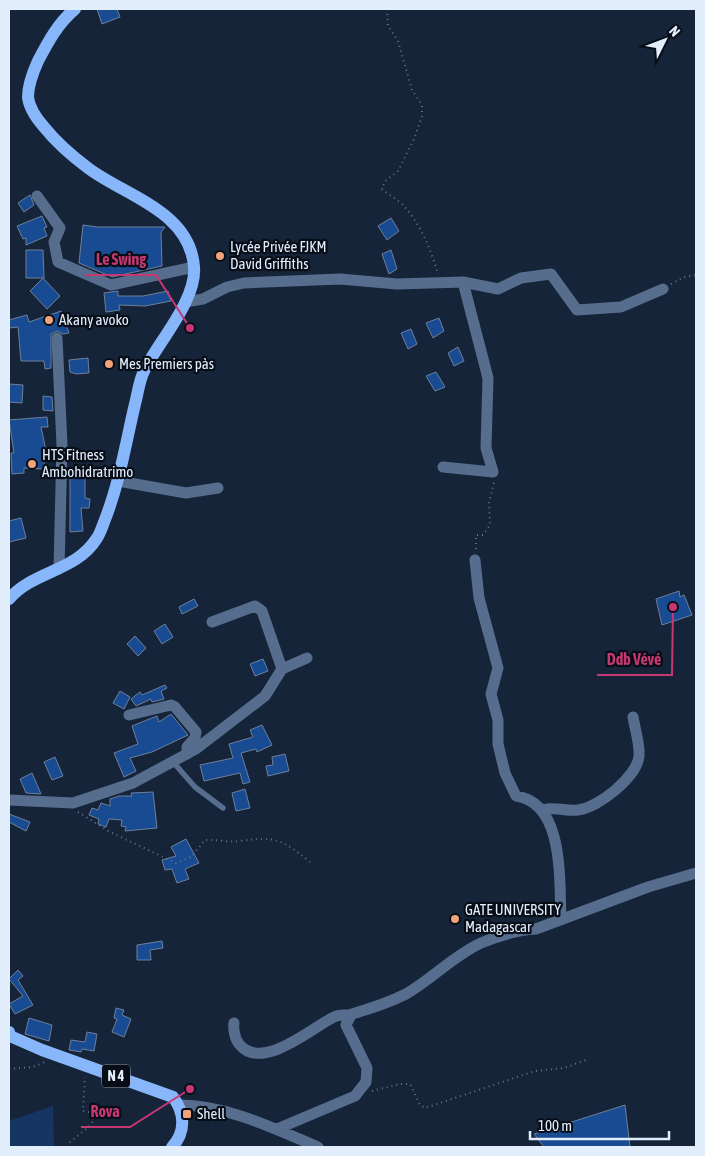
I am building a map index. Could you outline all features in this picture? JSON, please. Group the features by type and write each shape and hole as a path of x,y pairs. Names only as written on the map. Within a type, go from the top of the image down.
{"main road":[{"path":"9,599 26,583 72,563 84,554 98,538 118,481 143,373 192,286 194,267 186,240 169,219 156,208 88,168 59,143 36,117 28,99 29,87 35,68 55,30 75,9"},
{"name":"N 4","path":"9,1035 58,1056 158,1090 173,1097 180,1105"},
{"path":"172,1147 183,1126 180,1105"}],"street":[{"path":"37,196 60,228 54,242 58,262 111,284 194,267"},
{"path":"184,302 203,299 227,288 244,283 340,279 397,284 463,282 498,289 521,278 551,274 577,310 622,307 663,289"},
{"path":"443,467 493,472 486,448 488,378 463,282"},
{"path":"57,338 62,446 59,570"},
{"path":"118,481 186,493 218,488"},
{"path":"475,560 479,598 498,668 491,694 498,720 498,744 505,772 516,796 530,798 544,810 558,856 561,918"},
{"path":"212,622 255,606 262,611 282,669"},
{"path":"9,800 73,803 133,783 187,754 265,696 282,669 307,658"},
{"path":"129,715 171,705 175,707 196,732 195,738 186,747 187,754"},
{"path":"544,810 553,807 577,811 594,805 625,782 639,757 633,717"},
{"path":"234,1023 233,1028 238,1042 249,1051 276,1050 295,1043 335,1016 351,1015 405,994 481,943 522,930 536,929 561,918 648,887 696,873"},
{"path":"277,1130 355,1096 366,1082 367,1068 346,1025 351,1015"},
{"path":"180,1105 202,1105 277,1130 318,1147"}],"lane":[{"path":"173,762 195,787 223,808"}],"path":[{"path":"387,9 388,26 398,41 412,90 422,106 422,116 414,139 398,171 385,181 382,188 402,204 417,223 432,254 438,273 438,284"},
{"path":"663,289 684,277 696,275"},
{"path":"476,546 476,535 484,535 490,524 489,502 495,486 493,472"},
{"path":"73,803 77,811 93,823 176,863 191,857 205,840 238,842 266,838 285,843 310,862"},
{"path":"9,1069 33,1068 58,1056"},
{"path":"355,1096 405,1083 414,1088 420,1105 425,1108 535,1071 564,1068 589,1059"},
{"path":"69,1147 69,1143 92,1124 94,1113 83,1111 87,1066"}],"shaded area":[{"path":"53,1106 54,1147 9,1147 9,1121"}],"building":[{"path":"97,9 117,9 120,17 102,24"},
{"path":"30,195 34,205 24,212 18,203"},
{"path":"42,216 47,227 44,228 47,236 26,245 26,238 23,239 17,226"},
{"path":"391,218 399,231 387,240 378,226"},
{"path":"83,225 98,227 165,227 161,232 162,266 112,277 79,263"},
{"name":"Akany avoko","path":"26,250 43,250 44,278 26,278"},
{"path":"391,250 397,269 389,274 382,254"},
{"name":"Akany avoko","path":"43,278 60,296 47,309 30,291"},
{"path":"118,291 118,296 143,296 168,291 171,301 145,306 119,305 120,310 106,312 104,293"},
{"path":"61,311 69,333 63,334 57,331 51,334 51,368 45,369 44,361 21,361 18,327 9,328 9,320 27,315 29,322"},
{"path":"439,318 444,331 433,338 426,323"},
{"path":"411,329 417,344 408,349 401,333"},
{"path":"458,347 464,361 454,366 448,353"},
{"path":"88,358 89,373 76,374 70,372 69,360"},
{"path":"436,372 445,387 435,391 426,376"},
{"path":"9,384 23,385 22,403 9,402"},
{"path":"43,396 52,397 53,411 43,410"},
{"path":"47,417 48,427 41,427 45,446 44,469 24,468 24,473 12,474 11,453 14,453 9,420"},
{"path":"70,477 85,477 85,498 90,499 89,508 81,508 83,531 70,532"},
{"path":"21,518 26,538 9,542 9,521"},
{"path":"679,591 680,597 684,595 692,615 662,625 656,599"},
{"path":"194,599 198,606 182,614 179,607"},
{"path":"165,624 173,637 162,644 154,631"},
{"path":"135,636 146,648 138,656 127,644"},
{"path":"263,659 268,671 255,676 250,664"},
{"path":"165,685 167,688 161,691 164,699 152,702 151,699 136,706 131,699 140,692 142,695"},
{"path":"120,691 130,697 124,709 113,703"},
{"path":"171,714 188,735 152,752 130,758 136,771 124,777 114,753 138,744 132,726 157,716 159,722"},
{"path":"262,725 272,745 257,752 256,749 241,753 250,782 243,784 240,773 204,781 200,765 233,758 229,744 253,737 250,730"},
{"path":"285,754 289,771 268,776 266,766 273,765 272,757"},
{"path":"55,757 63,776 52,780 44,762"},
{"path":"32,773 41,794 26,793 20,779"},
{"path":"245,789 250,808 236,811 232,793"},
{"path":"153,792 157,828 125,831 126,827 121,826 122,820 109,819 106,827 98,824 99,819 89,815 92,808 98,810 101,803 110,806 110,799 119,796 132,796 131,793"},
{"path":"9,814 30,822 26,831 9,822"},
{"path":"186,839 199,863 185,869 189,879 177,883 172,869 165,870 162,860 176,856 171,847"},
{"path":"162,941 163,948 150,950 151,960 137,960 137,945"},
{"path":"18,970 23,976 18,980 33,1005 15,1014 9,1004 23,996 9,979"},
{"path":"116,1008 124,1010 122,1015 131,1019 124,1037 112,1032 117,1019 114,1018"},
{"path":"29,1018 52,1025 49,1041 25,1034"},
{"path":"87,1032 97,1034 94,1051 82,1049 81,1052 69,1050 71,1040 85,1042"},
{"path":"625,1105 630,1147 544,1147 534,1134"}],"place":[{"name":"Lycée Privée FJKM David Griffiths","path":"220,256"},
{"name":"Akany avoko","path":"49,320"},
{"name":"Le Swing","path":"190,328"},
{"name":"Mes Premiers pàs","path":"109,364"},
{"name":"HTS Fitness Ambohidratrimo","path":"32,464"},
{"name":"Ddb Vévé","path":"673,607"},
{"name":"GATE UNIVERSITY Madagascar","path":"455,919"},
{"name":"Rova","path":"190,1089"},
{"name":"Shell","path":"187,1114"}]}
